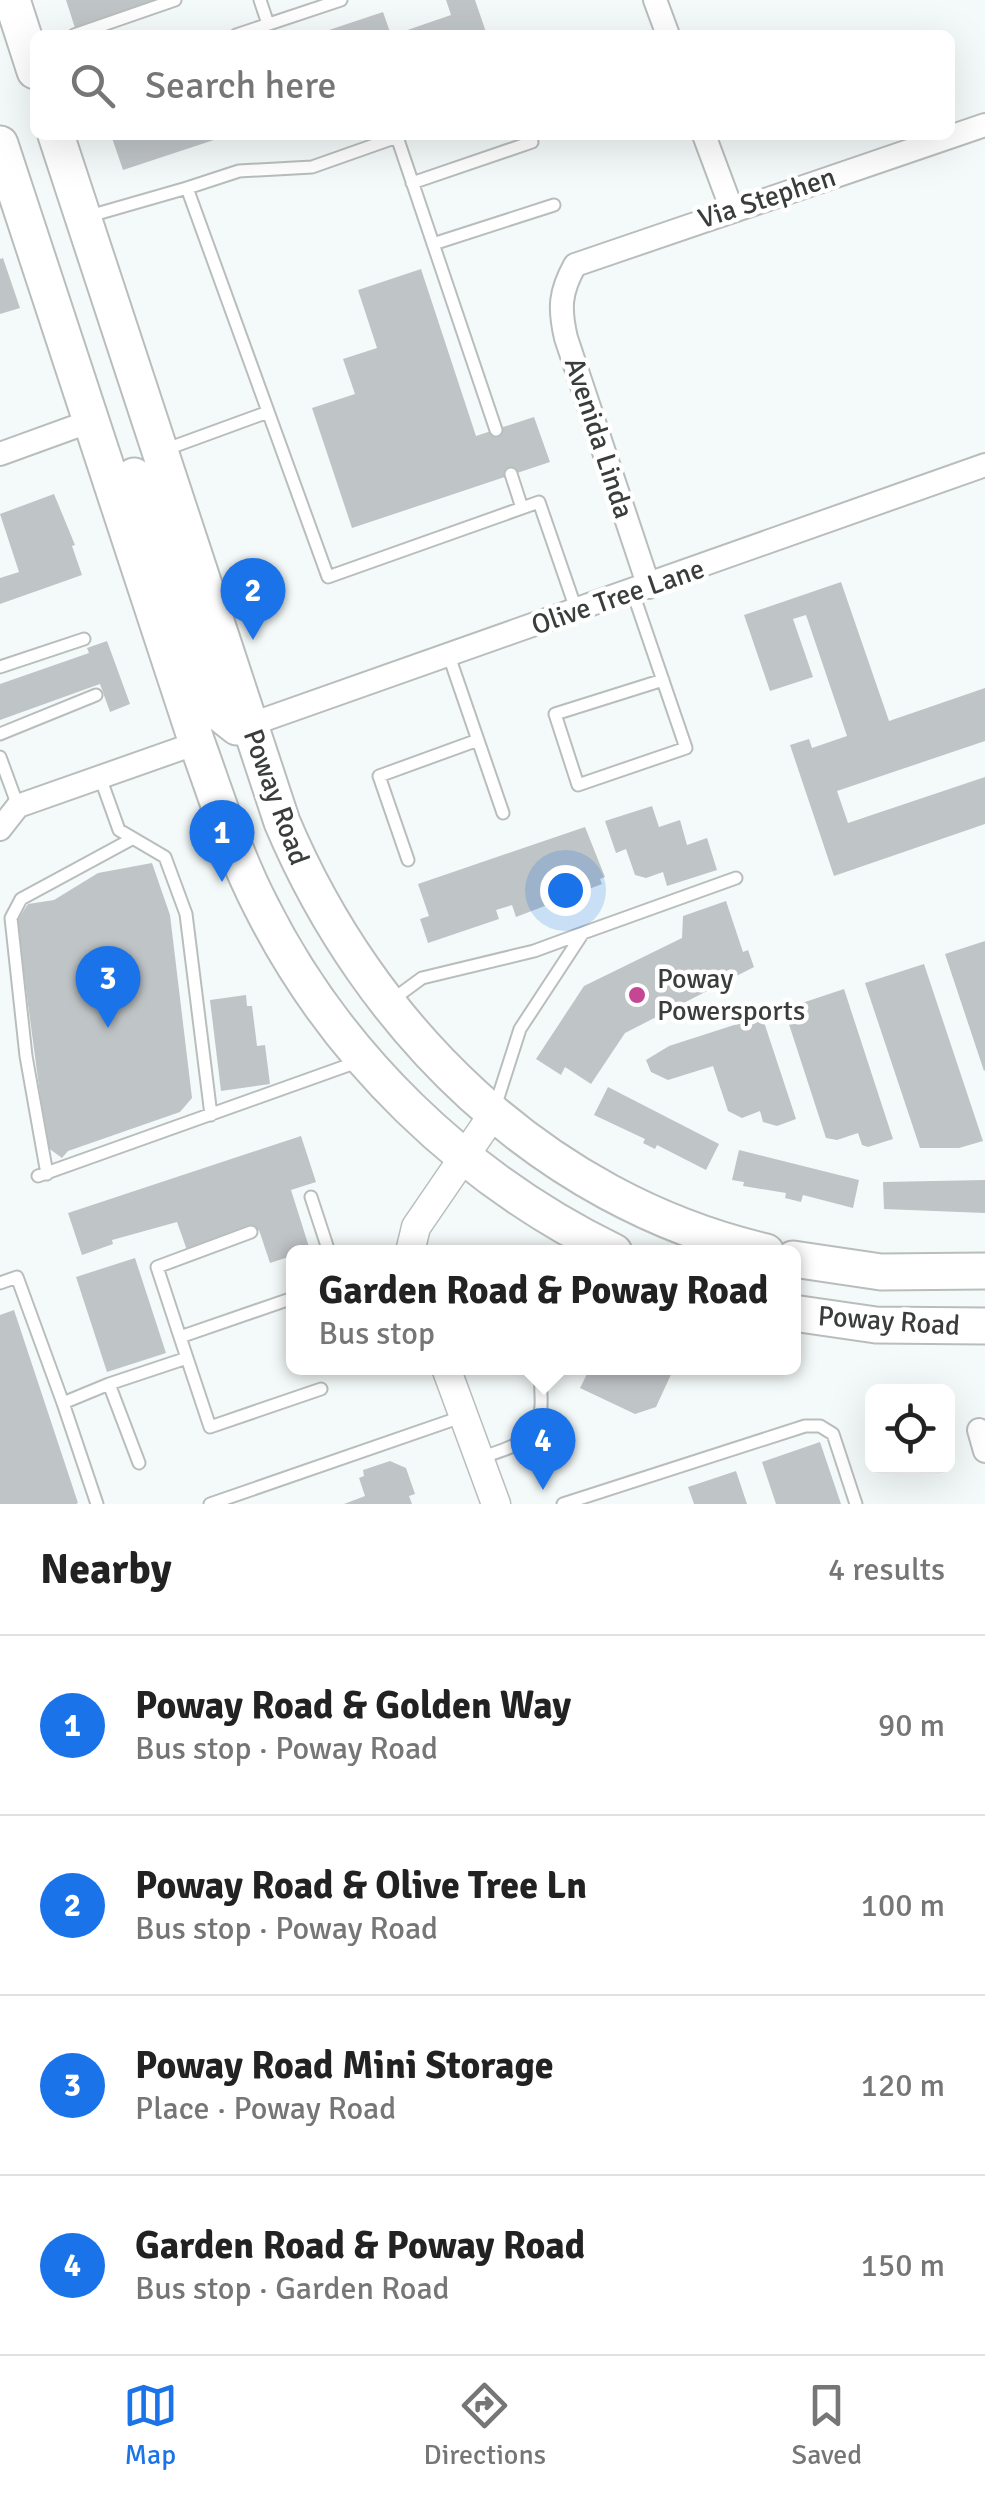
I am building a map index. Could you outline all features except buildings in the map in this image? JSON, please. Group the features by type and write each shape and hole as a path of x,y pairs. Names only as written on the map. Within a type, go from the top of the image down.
{"main road":[{"path":"12,0 27,58"},
{"name":"Poway Road","path":"58,140 282,822 313,894 378,993 492,1116 632,1204 746,1245"},
{"name":"Poway Road","path":"0,144 9,202 92,422 198,743 260,904 310,990 364,1060 422,1122 521,1200 589,1245"},
{"path":"92,422 126,454 213,708 237,727 249,724"},
{"path":"198,743 220,740 229,747 279,868 314,936 347,972 378,993"},
{"name":"Poway Road","path":"801,1260 880,1272 985,1272"},
{"name":"Poway Road","path":"801,1314 876,1325 985,1326"}],"street":[{"path":"655,0 666,30"},
{"name":"Via Stephen","path":"955,135 985,125"},
{"path":"706,140 732,210"},
{"name":"Via Stephen","path":"562,288 575,266 940,140"},
{"name":"Avenida Linda","path":"562,288 560,310 566,338 641,590"},
{"path":"0,454 92,422"},
{"name":"Olive Tree Lane","path":"249,724 641,590 985,465"},
{"path":"0,829 18,806 198,743"},
{"path":"412,1245 416,1227 492,1116"},
{"path":"449,1375 496,1504"}],"lane":[{"path":"88,30 174,0"},
{"path":"260,0 268,24"},
{"path":"251,30 341,0"},
{"path":"83,218 240,171 312,166 385,140"},
{"path":"397,140 496,430"},
{"path":"412,183 532,142"},
{"path":"187,188 328,578 539,502 577,612"},
{"path":"433,244 554,205"},
{"path":"160,452 268,412"},
{"path":"511,474 522,508"},
{"path":"641,590 663,680 686,748 578,786 555,714 663,680"},
{"path":"0,668 84,639"},
{"path":"450,656 502,813"},
{"path":"0,734 96,695"},
{"path":"408,860 379,776 478,740"},
{"path":"0,758 18,806"},
{"path":"100,777 118,830 130,840 154,847 165,857 186,914 211,1115"},
{"path":"130,840 21,900 11,918 43,1175 364,1060"},
{"path":"378,993 583,933 736,878"},
{"path":"492,1116 520,1029 583,933"},
{"path":"311,1197 327,1245"},
{"path":"252,1232 157,1267 210,1428 321,1389"},
{"path":"0,1283 17,1276 96,1504"},
{"path":"180,1336 286,1300"},
{"path":"63,1404 187,1358"},
{"path":"480,1458 527,1440 534,1433 541,1410 542,1375"},
{"path":"110,1384 139,1464"},
{"path":"210,1504 464,1416"},
{"path":"563,1504 805,1426 820,1426 833,1434 856,1504"}],"place":[{"name":"Poway Road & Olive Tree Ln","path":"253,640"},
{"name":"Poway Road & Golden Way","path":"222,882"},
{"name":"Poway Powersports","path":"637,995"},
{"name":"Poway Road Mini Storage","path":"108,1028"},
{"name":"Garden Road & Poway Road","path":"543,1490"}]}
